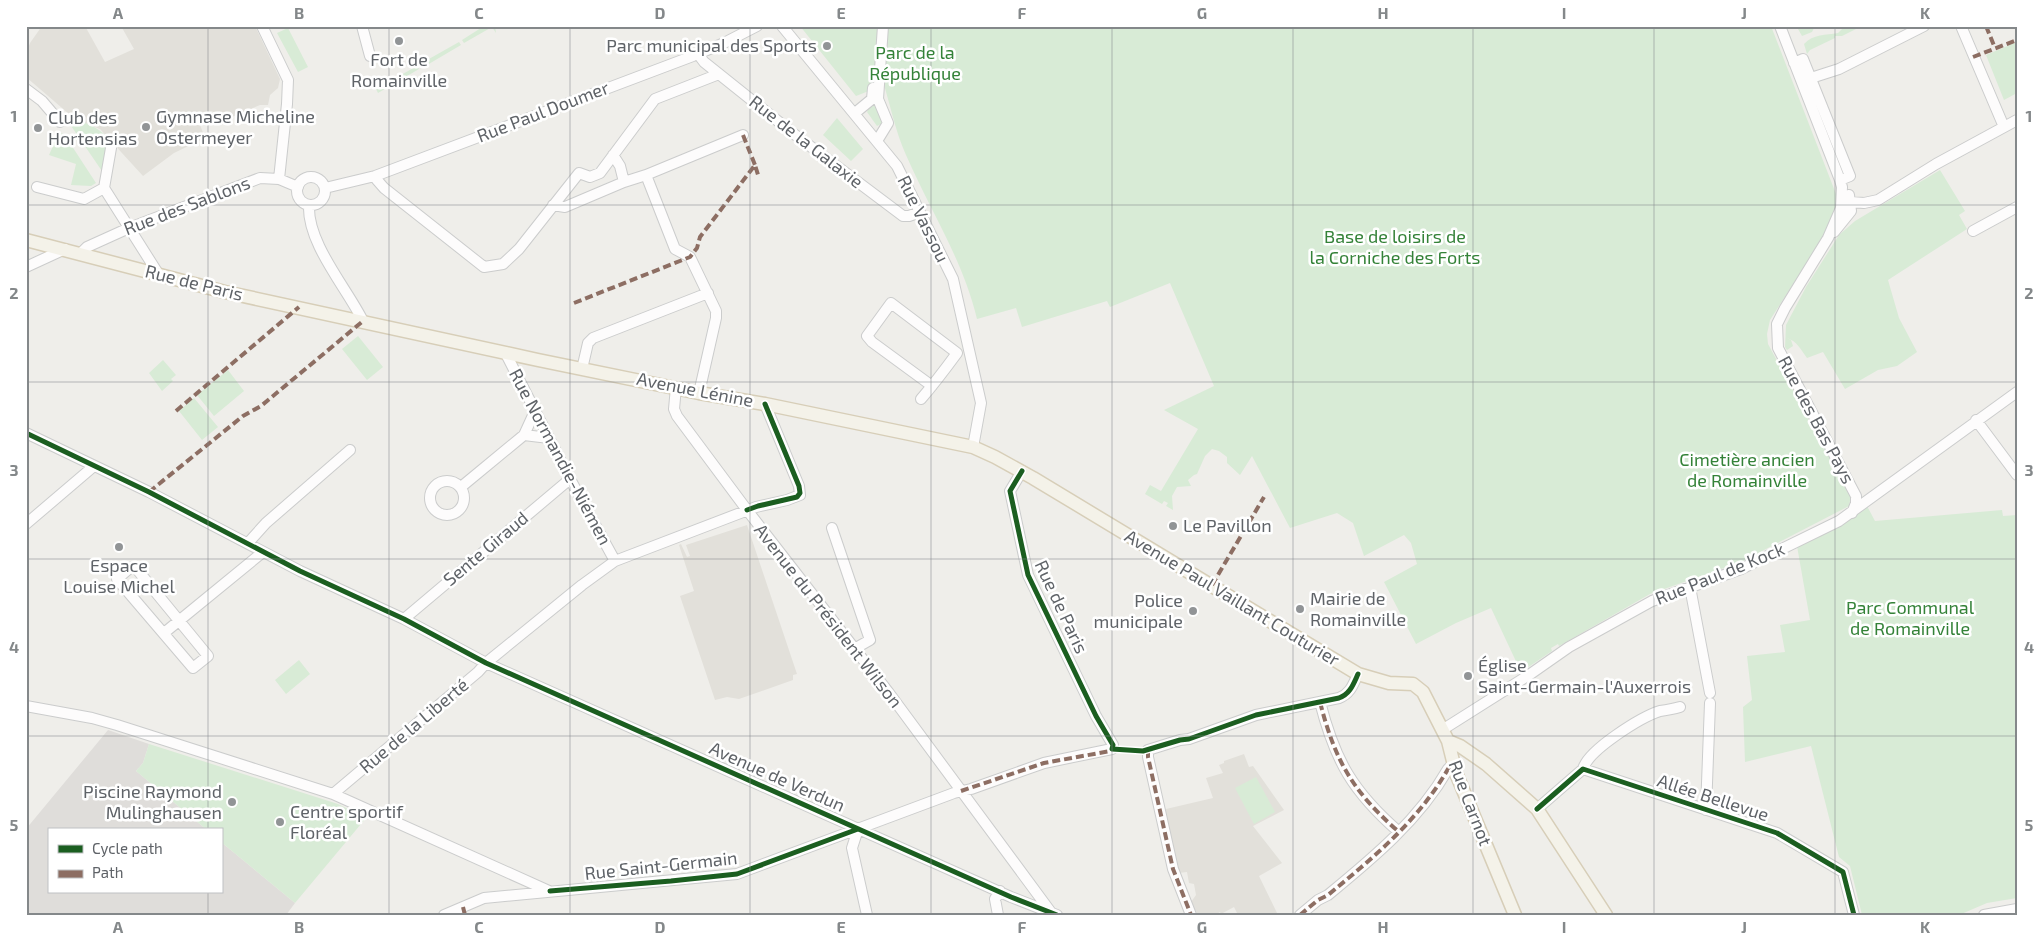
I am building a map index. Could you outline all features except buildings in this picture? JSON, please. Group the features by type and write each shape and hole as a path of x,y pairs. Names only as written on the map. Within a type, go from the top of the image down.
{"main road":[{"name":"Rue de Paris","path":"26,240 225,292 505,352"},
{"name":"Avenue Lénine","path":"505,352 699,393 765,404 973,447"},
{"path":"973,447 1022,471"},
{"name":"Avenue Paul Vaillant Couturier","path":"1022,471 1358,674 1382,681 1413,684 1423,692"},
{"name":"Rue Carnot","path":"1423,692 1448,742 1453,764 1515,915"},
{"path":"1448,742 1460,746 1486,764 1537,809 1606,915"}],"street":[{"path":"262,26 288,80 279,179"},
{"path":"362,26 370,56"},
{"name":"Rue Paul Doumer","path":"325,188 375,176 698,54 758,26"},
{"name":"Rue Vassou","path":"782,26 897,166 953,279 981,403 973,447"},
{"path":"877,26 875,99 888,123 877,141"},
{"path":"854,114 875,99 883,26"},
{"path":"1780,26 1841,183 1851,202"},
{"path":"1811,78 1839,68 1924,26"},
{"path":"1961,26 2004,127"},
{"name":"Rue de la Galaxie","path":"698,54 704,62 794,134 903,216 920,212"},
{"path":"1794,63 1803,59 1850,176 1841,183"},
{"path":"375,176 376,180 384,188 484,267 503,264 519,249 579,173 590,177 600,173 655,99 719,74"},
{"path":"26,89 42,101 60,122"},
{"path":"1841,208 1851,202 1878,200 1936,164 2017,120"},
{"path":"553,206 565,207 744,135"},
{"path":"111,148 104,188 159,274"},
{"path":"613,155 620,166 624,182"},
{"path":"646,175 675,249 690,257 716,311 699,393"},
{"path":"312,177 321,180 325,188 322,200 318,203 309,205 299,198 298,187 303,179 312,177"},
{"name":"Rue des Sablons","path":"81,253 86,247 129,228 260,178 279,179 298,187"},
{"path":"1841,183 1841,208"},
{"path":"36,186 84,199 104,188"},
{"name":"Rue des Bas Pays","path":"1828,238 1846,220 1851,211 1851,202"},
{"path":"309,205 308,217 321,250 362,321"},
{"path":"1973,232 2017,207"},
{"name":"Rue des Bas Pays","path":"1841,208 1828,238 1785,308 1777,324 1776,337 1778,348 1862,500"},
{"path":"26,267 65,249"},
{"path":"582,368 588,343 593,338 708,293"},
{"path":"932,386 872,342 867,336 891,303 957,353"},
{"path":"922,399 957,353 970,349"},
{"name":"Rue Normandie-Niémen","path":"505,352 570,479 615,561"},
{"name":"Avenue du Président Wilson","path":"676,387 674,409 677,416 1054,914"},
{"name":"Rue Paul de Kock","path":"1442,730 1529,675 1569,647 1652,601 1749,565 1851,513 1862,500 2017,392"},
{"name":"Rue de la Liberté","path":"333,794 478,672 486,663 582,585 615,561 758,506 797,497 800,493 799,486 765,404"},
{"path":"461,487 524,435 535,411"},
{"path":"1976,420 2017,475"},
{"name":"Avenue de Verdun","path":"26,433 263,552 404,619 486,663 646,732 858,829 1054,914"},
{"path":"524,435 549,438"},
{"path":"248,543 266,523 350,450"},
{"path":"26,524 94,466"},
{"name":"Rue de Paris","path":"1022,471 1010,491 1028,575 1096,716 1113,745 1112,749"},
{"name":"Sente Giraud","path":"404,619 570,479"},
{"path":"832,528 870,640 854,649"},
{"path":"164,633 263,552"},
{"path":"135,567 208,656 193,668 164,633 117,579 130,568 135,567"},
{"path":"1690,587 1710,692"},
{"path":"1191,915 1173,869 1148,750 1195,737 1256,715 1339,698 1347,694 1358,674"},
{"path":"1320,702 1328,733 1340,762 1352,782 1375,811 1399,832"},
{"path":"1706,810 1710,703"},
{"path":"26,706 92,718 117,725 333,794 550,891"},
{"path":"1537,809 1583,769 1585,764 1600,749 1631,725 1660,712 1680,707"},
{"name":"Rue Saint-Germain","path":"444,915 484,898 737,874 1044,763 1112,749"},
{"path":"1300,915 1358,870 1399,832 1420,810 1453,764"},
{"name":"Allée Bellevue","path":"1583,769 1777,834 1843,872 1854,915"},
{"path":"858,829 852,848 867,915"},
{"path":"998,915 995,899 1000,891"},
{"path":"1984,915 2017,909"}],"shaded area":[{"path":"42,26 85,26 105,62 134,49 121,26 255,26 280,79 278,88 270,95 268,105 260,105 230,118 211,111 197,117 205,138 174,153 143,176 100,129 76,120 26,77 26,54 30,43"},
{"path":"747,525 797,674 793,675 793,680 739,699 727,697 715,700 680,596 694,591 679,545 681,544 687,557 690,556 686,545"},
{"path":"108,730 149,744 143,763 136,771 205,828 48,828 48,894 222,894 222,843 295,903 286,915 26,915 26,829"},
{"path":"1244,754 1249,767 1253,766 1284,810 1253,826 1282,863 1259,876 1278,915 1238,915 1234,907 1221,914 1220,912 1215,915 1198,915 1191,902 1196,895 1194,884 1189,883 1187,872 1179,873 1177,870 1165,814 1166,809 1213,798 1206,778 1223,773 1219,765 1224,763 1224,761"}],"green space":[{"path":"484,26 495,26 496,33 492,27 464,43 462,40"},
{"name":"Base de loisirs de la Corniche des Forts","path":"800,26 1771,26 1836,194 1836,213 1824,236 1770,320 1767,334 1768,344 1833,464 1830,466 1832,470 1835,468 1851,496 1849,506 1741,562 1650,594 1559,646 1558,644 1551,648 1552,651 1521,672 1491,608 1456,623 1416,644 1384,582 1417,564 1411,543 1404,535 1364,556 1353,523 1337,513 1290,528 1252,456 1240,475 1227,463 1227,457 1219,451 1212,449 1205,456 1197,474 1188,480 1191,486 1177,487 1172,496 1173,510 1166,506 1168,503 1164,501 1162,504 1145,494 1150,485 1161,491 1198,429 1164,410 1214,386 1170,283 1110,307 1107,301 1022,327 1016,308 977,319 971,297 955,256 902,147 884,85 856,96"},
{"path":"1804,26 1815,26 1812,32 1802,36 1798,29"},
{"path":"1845,26 1862,26 1842,36 1835,36 1835,38 1810,50 1807,54 1804,44 1811,38 1838,33"},
{"path":"288,28 308,67 298,72 277,33"},
{"path":"459,42 461,45 422,68 420,64"},
{"path":"2017,42 2017,93 2004,100 1986,55"},
{"path":"417,66 419,69 378,93 376,89"},
{"path":"875,105 883,123 877,126 867,112 869,108"},
{"path":"837,118 863,149 851,161 823,135"},
{"path":"67,120 79,121 90,125 109,139 104,174"},
{"path":"59,133 64,134 96,183 91,186 71,185 76,164 49,155"},
{"path":"1940,170 1965,211 1959,215 1967,229 1888,280 1899,318 1917,352 1897,366 1878,370 1845,389 1823,352 1807,358 1796,344 1790,339 1787,338 1791,340 1793,346 1787,350 1785,347 1786,325 1806,287 1839,235 1855,221"},
{"path":"358,336 383,367 367,380 342,349"},
{"path":"163,360 176,375 171,379 173,381 162,391 149,373"},
{"path":"228,370 244,391 214,416 197,395"},
{"path":"194,398 218,427 202,440 179,411"},
{"name":"Parc Communal de Romainville","path":"1867,506 1875,521 2002,510 2003,516 2017,515 2017,898 1987,903 1959,915 1862,915 1850,866 1839,857 1811,746 1745,762 1743,707 1752,700 1747,656 1785,652 1780,625 1810,620 1797,546 1849,520"},
{"path":"299,660 310,674 286,694 275,680"},
{"name":"Centre sportif Floréal","path":"149,744 338,804 366,818 295,903 222,843 222,828 205,828 136,771 143,763"},
{"path":"1256,777 1275,812 1254,824 1235,788"}],"marked path":[{"path":"1986,26 1995,48"},
{"path":"1973,57 2017,40"},
{"path":"743,135 755,165"},
{"path":"574,303 690,257 697,248 700,237 755,165 759,178"},
{"path":"176,411 299,307"},
{"path":"149,492 243,416 261,406 363,321"},
{"path":"1212,585 1264,497"},
{"path":"1320,702 1332,742 1348,774 1369,803 1399,832"},
{"path":"961,791 1044,763 1116,750"},
{"path":"1148,750 1173,869 1191,915"},
{"path":"1300,915 1345,881 1394,837 1423,805 1453,764"},
{"path":"463,907 465,915"}],"cycle path":[{"path":"747,510 797,497 800,493 799,486 765,404"},
{"path":"26,433 149,492 300,571 404,619 486,663 1011,897 1057,915"},
{"path":"1022,471 1010,491 1028,575 1096,716 1113,745 1112,749 1143,751 1189,739 1256,715 1339,698 1349,692 1358,674"},
{"path":"1537,809 1583,769 1777,833 1843,872 1854,915"},
{"path":"550,891 737,874 858,829"}],"place":[{"name":"Fort de Romainville","path":"399,41"},
{"name":"Parc municipal des Sports","path":"827,46"},
{"name":"Gymnase Micheline Ostermeyer","path":"146,127"},
{"name":"Club des Hortensias","path":"38,128"},
{"name":"Le Pavillon","path":"1173,526"},
{"name":"Espace Louise Michel","path":"119,547"},
{"name":"Mairie de Romainville","path":"1300,609"},
{"name":"Police municipale","path":"1193,611"},
{"name":"Église Saint-Germain-l'Auxerrois","path":"1468,676"},
{"name":"Piscine Raymond Mulinghausen","path":"232,802"},
{"name":"Centre sportif Floréal","path":"280,822"}],"park label":[{"name":"Parc de la République","path":"915,63"},
{"name":"Cimetière ancien de Romainville","path":"1747,470"}]}
